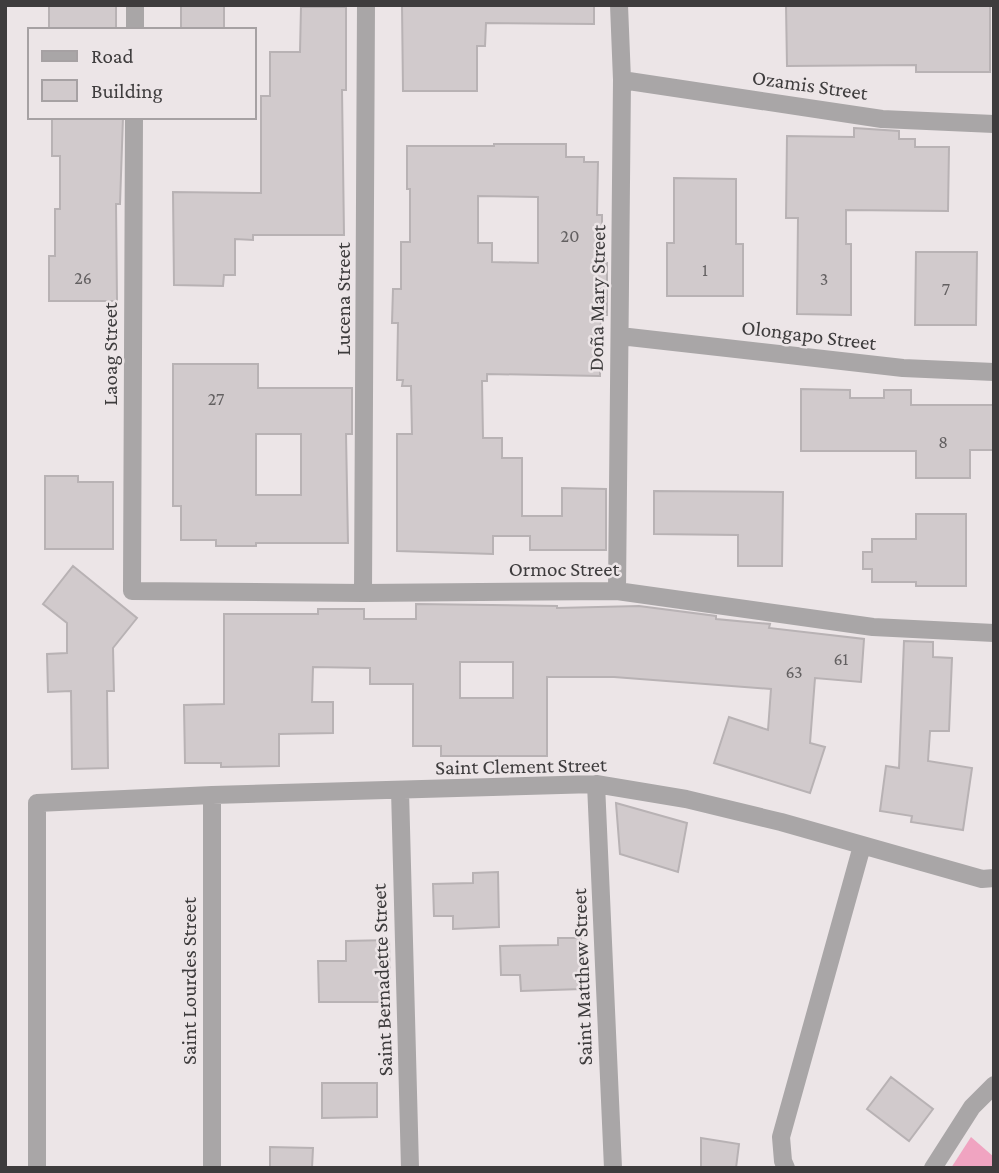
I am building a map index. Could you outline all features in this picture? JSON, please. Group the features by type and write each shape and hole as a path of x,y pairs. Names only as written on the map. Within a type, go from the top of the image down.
{"street":[{"path":"135,5 135,28"},
{"name":"Lucena Street","path":"363,593 366,5"},
{"name":"Doña Mary Street","path":"617,591 622,80 619,5"},
{"name":"Ozamis Street","path":"622,80 882,119 994,124"},
{"name":"Laoag Street","path":"132,591 134,119"},
{"name":"Olongapo Street","path":"620,336 903,368 994,372"},
{"name":"Ormoc Street","path":"132,591 617,591 873,627 994,633"},
{"name":"Saint Clement Street","path":"37,1168 37,803 596,784 686,799 781,822 982,879 994,878"},
{"name":"Saint Matthew Street","path":"596,784 613,1168"},
{"name":"Saint Bernadette Street","path":"400,790 410,1168"},
{"name":"Saint Lourdes Street","path":"212,795 212,1168"},
{"path":"786,1168 781,1137 862,846"},
{"path":"933,1168 972,1107 994,1085"}],"shaded area":[{"path":"971,1137 994,1157 994,1168 951,1168"}],"building":[{"path":"49,5 116,5 116,28 49,28"},
{"path":"181,5 224,5 224,28 181,28"},
{"path":"402,5 594,5 594,24 486,23 485,46 477,46 477,91 403,91"},
{"path":"786,5 990,5 990,72 916,72 916,65 787,66"},
{"path":"301,7 346,7 346,90 342,90 344,235 253,235 253,240 235,239 235,275 224,275 223,286 174,285 173,192 261,193 261,96 270,96 270,52 300,52"},
{"path":"52,119 123,119 120,204 116,204 117,301 49,301 49,256 55,256 55,209 60,209 60,156 52,156"},
{"path":"854,128 899,131 899,139 915,139 915,147 949,147 948,211 846,210 846,244 851,244 851,315 797,314 798,218 786,218 787,136 854,137"},
{"path":"566,144 566,157 584,157 584,162 598,162 597,215 602,215 602,263 607,263 607,315 601,315 600,376 487,374 487,381 482,381 483,438 502,438 502,458 522,458 522,516 562,516 562,488 606,489 606,550 530,550 530,536 493,536 493,554 397,551 397,434 412,434 411,386 402,386 403,380 397,380 398,323 392,323 393,289 401,289 401,242 410,242 407,146","holes":["478,196 538,197 538,263 492,262 492,243 478,243"]},
{"path":"674,178 736,179 736,244 743,244 743,296 667,296 667,243 674,243"},
{"path":"916,252 977,252 976,325 915,325"},
{"path":"173,364 258,364 258,388 352,388 352,434 346,434 348,543 216,546 216,540 181,540 181,506 173,506","holes":["256,434 301,434 301,495 256,495"]},
{"path":"801,389 850,390 850,398 884,398 884,390 911,390 911,405 994,405 994,450 970,450 970,478 916,478 916,451 801,451"},
{"path":"45,476 78,476 78,482 113,482 113,549 45,549"},
{"path":"654,491 783,492 782,566 738,566 738,535 654,534"},
{"path":"916,514 966,514 966,586 916,586 916,582 872,582 872,569 863,569 863,552 872,552 872,539 916,539"},
{"path":"73,566 137,618 113,648 114,691 107,691 108,768 72,769 71,691 48,692 47,654 67,653 67,623 43,604"},
{"path":"416,604 557,608 639,606 716,616 716,619 770,624 769,628 864,639 861,682 815,678 810,743 825,747 810,793 714,763 729,717 768,730 771,689 614,677 547,677 547,756 441,756 441,746 413,746 413,684 370,684 370,668 313,667 312,702 333,702 333,733 279,734 279,766 221,767 221,763 185,763 184,705 224,704 224,614 318,614 318,609 364,609 364,619 416,619","holes":["460,662 513,662 513,698 460,698"]},
{"path":"904,641 933,642 933,657 952,658 949,731 930,731 928,761 972,768 963,830 911,822 912,816 880,811 886,766 899,768"},
{"path":"616,803 687,823 678,872 620,854"},
{"path":"498,872 499,927 453,929 453,916 434,916 433,884 473,883 473,873"},
{"path":"558,938 581,938 582,989 521,991 520,975 501,975 500,946 558,945"},
{"path":"389,940 390,1002 319,1002 318,961 346,961 346,941"},
{"path":"891,1077 933,1109 909,1141 867,1109"},
{"path":"322,1083 377,1083 377,1117 322,1118"},
{"path":"701,1138 739,1144 736,1168 701,1168"},
{"path":"270,1147 313,1148 312,1168 270,1168"}]}
